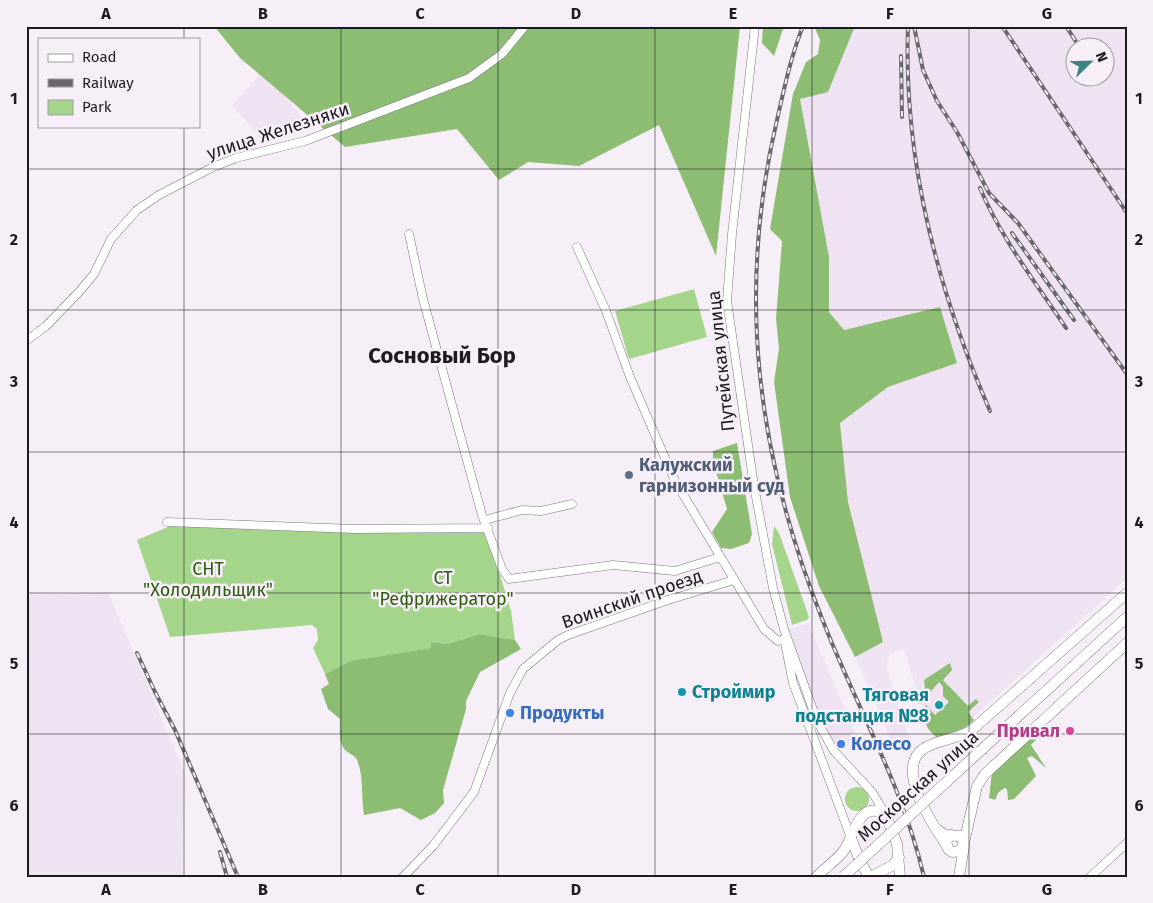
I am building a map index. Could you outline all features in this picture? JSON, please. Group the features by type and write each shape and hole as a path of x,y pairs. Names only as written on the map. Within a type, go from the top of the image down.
{"main road":[{"path":"958,877 956,865 923,806 913,777 912,769 917,755 929,746 956,739 973,729 1127,593"},
{"name":"Московская улица","path":"843,877 1127,617"},
{"path":"958,877 970,811 977,786 985,774 1127,643"},
{"path":"816,877 843,853 851,838 853,828 863,816 876,811 886,815"},
{"path":"947,848 947,839 962,824 970,811"},
{"name":"Путейская улица","path":"886,815 897,844 900,877"},
{"path":"935,828 941,833 961,836 964,844"},
{"name":"Путейская улица","path":"851,838 860,861 870,877"},
{"path":"947,848 957,852 964,844"},
{"path":"870,877 893,865 899,857"}],"street":[{"name":"улица Железняки","path":"26,341 46,326 79,292 94,274 111,239 136,210 159,195 213,166 236,158 304,141 469,78 502,54 525,26"},
{"name":"Путейская улица","path":"755,26 732,234 727,301 754,486 773,588 802,683 825,738 839,757 872,792 886,815"},
{"path":"409,234 423,299 487,524 502,570 509,579 613,565 675,571 720,557"},
{"path":"577,246 606,312 630,378 675,481 764,629 778,641 784,639"},
{"path":"167,522 355,529 487,524 522,510 542,511 572,504"},
{"name":"Воинский проезд","path":"403,877 433,846 474,792 510,693 523,669 558,640 568,635 668,600 734,580"},
{"name":"Путейская улица","path":"784,629 784,639 793,684 851,838"},
{"path":"1090,877 1127,843"}],"shaded area":[{"path":"855,26 1127,26 1127,578 966,724 924,714 904,649 890,654 886,666 910,742 895,748 855,657 882,641 848,502 840,423 888,387 957,363 940,307 843,330 829,312 829,257 800,99 828,91"},
{"path":"263,72 304,119 306,127 262,140 232,105"},
{"path":"108,592 185,774 182,877 26,877 26,595"},
{"path":"808,623 858,740 838,751 826,731 805,682 788,630"}],"green space":[{"path":"214,26 740,26 716,256 659,125 579,166 528,162 499,180 457,129 345,147 240,58"},
{"path":"763,26 784,26 774,56 762,43"},
{"path":"814,26 855,26 828,92 800,99 829,257 829,312 844,330 940,307 957,363 888,387 840,423 848,502 883,642 855,657 819,586 790,497 774,382 779,348 776,319 782,241 770,229 793,94 806,62 818,54 820,40"},
{"path":"694,289 707,337 629,359 615,311"},
{"path":"737,443 752,534 749,543 731,549 721,548 712,532 727,509 713,461 713,451"},
{"name":"СНТ \"Холодильщик\"","path":"175,524 335,531 487,533 511,611 515,640 479,634 448,644 431,642 432,648 350,661 325,674 313,648 318,640 317,629 312,625 170,637 137,540"},
{"path":"774,526 779,533 809,617 807,620 792,625 772,544"},
{"path":"479,634 515,640 521,649 480,672 466,701 466,709 443,790 444,803 435,813 421,820 400,808 364,815 362,780 359,766 356,758 345,750 341,743 340,719 328,709 321,689 329,684 325,674 350,661 431,648 431,642 448,644"},
{"path":"950,663 952,670 943,680 968,706 976,699 979,702 968,712 974,720 957,731 937,738 929,730 919,712 926,705 935,715 949,702 943,696 943,687 939,682 920,704 918,704 915,695 925,688 924,680"},
{"path":"1045,726 1046,729 1031,745 1046,768 1032,756 1027,758 1036,776 1014,799 1008,800 1007,789 1004,788 998,793 995,800 989,798 992,772"},
{"path":"852,787 862,787 869,794 869,804 862,811 852,811 845,804 845,794"}],"railway":[{"path":"803,26 785,85 764,185 758,249 756,312 760,374 769,436 782,498 800,559 836,653 892,778 915,843 924,877"},
{"path":"908,26 908,76 911,125 928,223 955,319 990,411"},
{"path":"914,26 923,70 937,101 957,132 989,193 1018,223 1127,374"},
{"path":"1002,26 1127,213"},
{"path":"1066,26 1074,38"},
{"path":"901,56 902,117"},
{"path":"980,188 998,225 1066,328"},
{"path":"1012,233 1074,320"},
{"path":"137,653 175,730 238,877"},
{"path":"220,852 227,877"}],"place":[{"name":"Калужский гарнизонный суд","path":"629,475"},
{"name":"Строймир","path":"682,692"},
{"name":"Тяговая подстанция №8","path":"939,705"},
{"name":"Продукты","path":"510,713"},
{"name":"Привал","path":"1070,731"},
{"name":"Колесо","path":"841,744"}],"district":[{"name":"Сосновый Бор","path":"442,355"}],"park label":[{"name":"СТ \"Рефрижератор\"","path":"443,588"}]}
